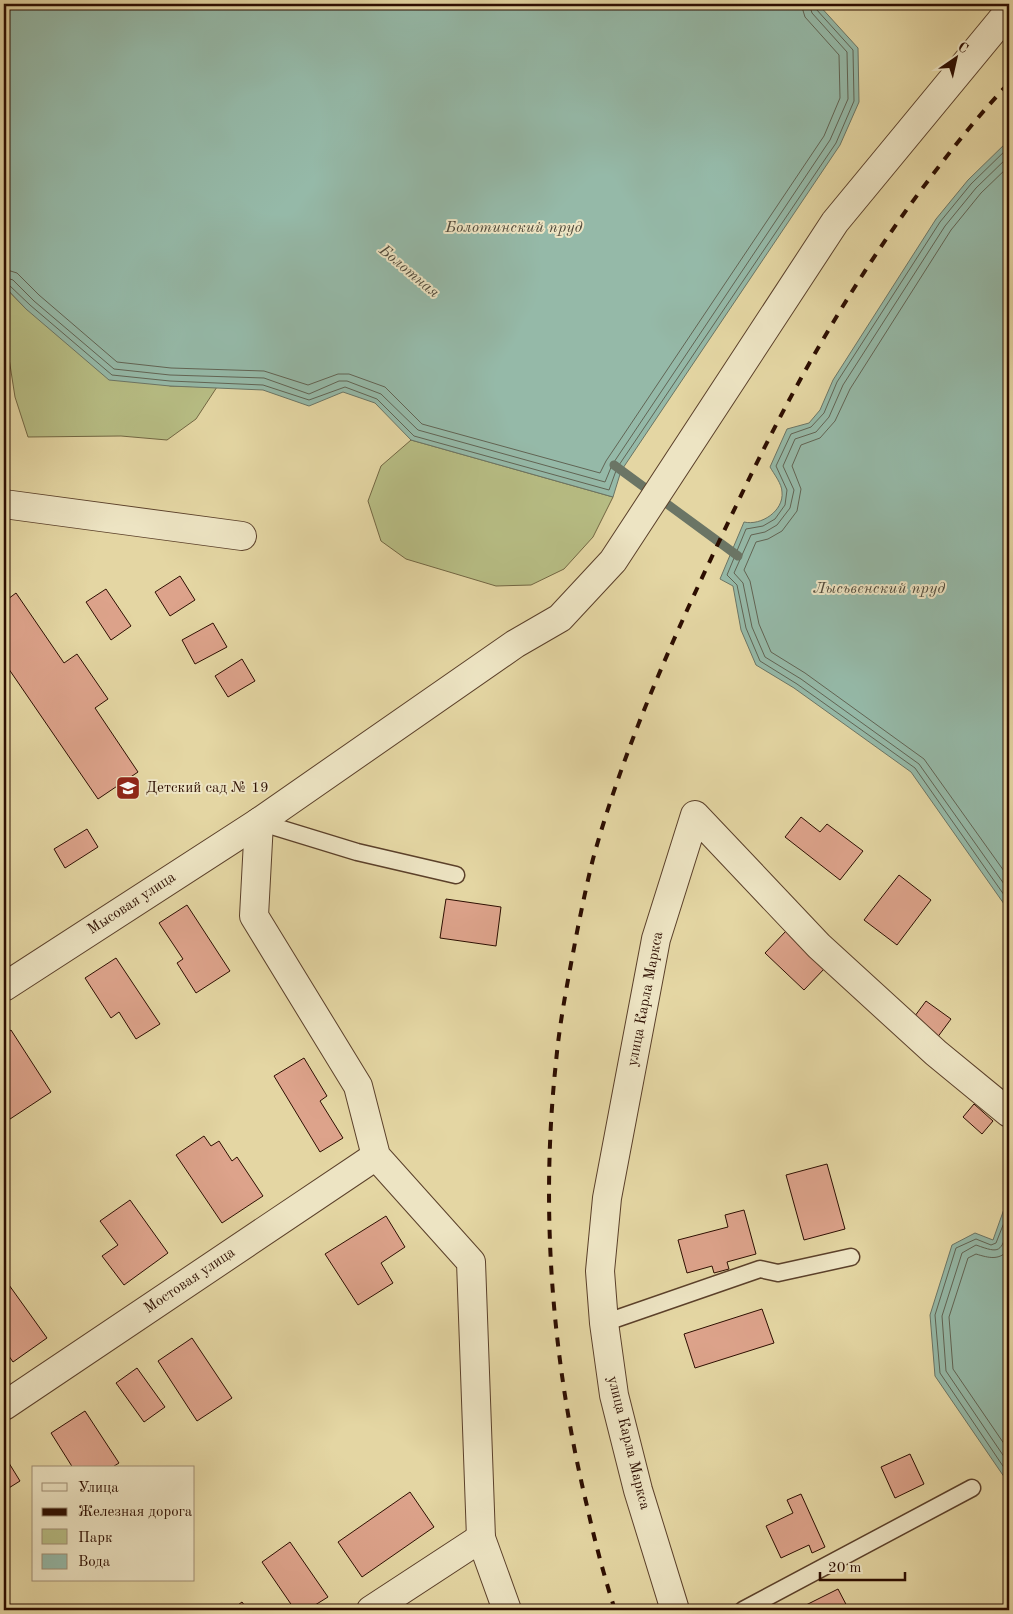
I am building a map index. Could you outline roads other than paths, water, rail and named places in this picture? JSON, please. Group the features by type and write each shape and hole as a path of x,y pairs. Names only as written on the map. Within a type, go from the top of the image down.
{"street":[{"name":"Мысовая улица","path":"4,987 260,822 516,644 560,618 613,561 835,222 1009,11"},
{"path":"4,504 242,536"},
{"name":"улица Карла Маркса","path":"675,1610 638,1490 614,1395 604,1323 600,1271 607,1198 656,939 695,815 818,946 936,1053 1009,1113"},
{"path":"260,822 254,916 358,1086 376,1156 472,1262 481,1538 507,1610"},
{"name":"Мостовая улица","path":"4,1406 376,1156"},
{"path":"371,1610 481,1538"}],"lane":[{"path":"260,822 356,852 456,875"},
{"path":"604,1323 760,1269 778,1273 851,1257"},
{"path":"743,1610 972,1488"}],"water":[{"name":"Болотинский пруд","path":"4,4 818,4 858,48 859,102 840,145 621,471 613,497 411,440 375,403 343,392 309,406 263,390 170,386 109,380 26,309 4,286"},
{"name":"Лысьвенский пруд","path":"1009,140 1009,911 911,772 794,688 756,665 741,630 733,586 720,579 744,522 757,522 770,516 782,499 782,489 770,467 787,429 809,423 820,410 833,380 936,219 968,180"},
{"path":"1009,1195 1009,1484 935,1376 930,1315 952,1245 975,1233 993,1240"}],"waterway":[{"name":"Болотная","path":"614,465 738,556"}],"railway":[{"path":"615,1610 603,1572 590,1519 565,1396 552,1285 550,1230 551,1118 558,1046 577,932 593,859 622,768 657,680 695,592 795,389 838,314 910,205 958,142 1009,83"}],"place":[{"name":"Детский сад № 19","path":"128,788"}]}
